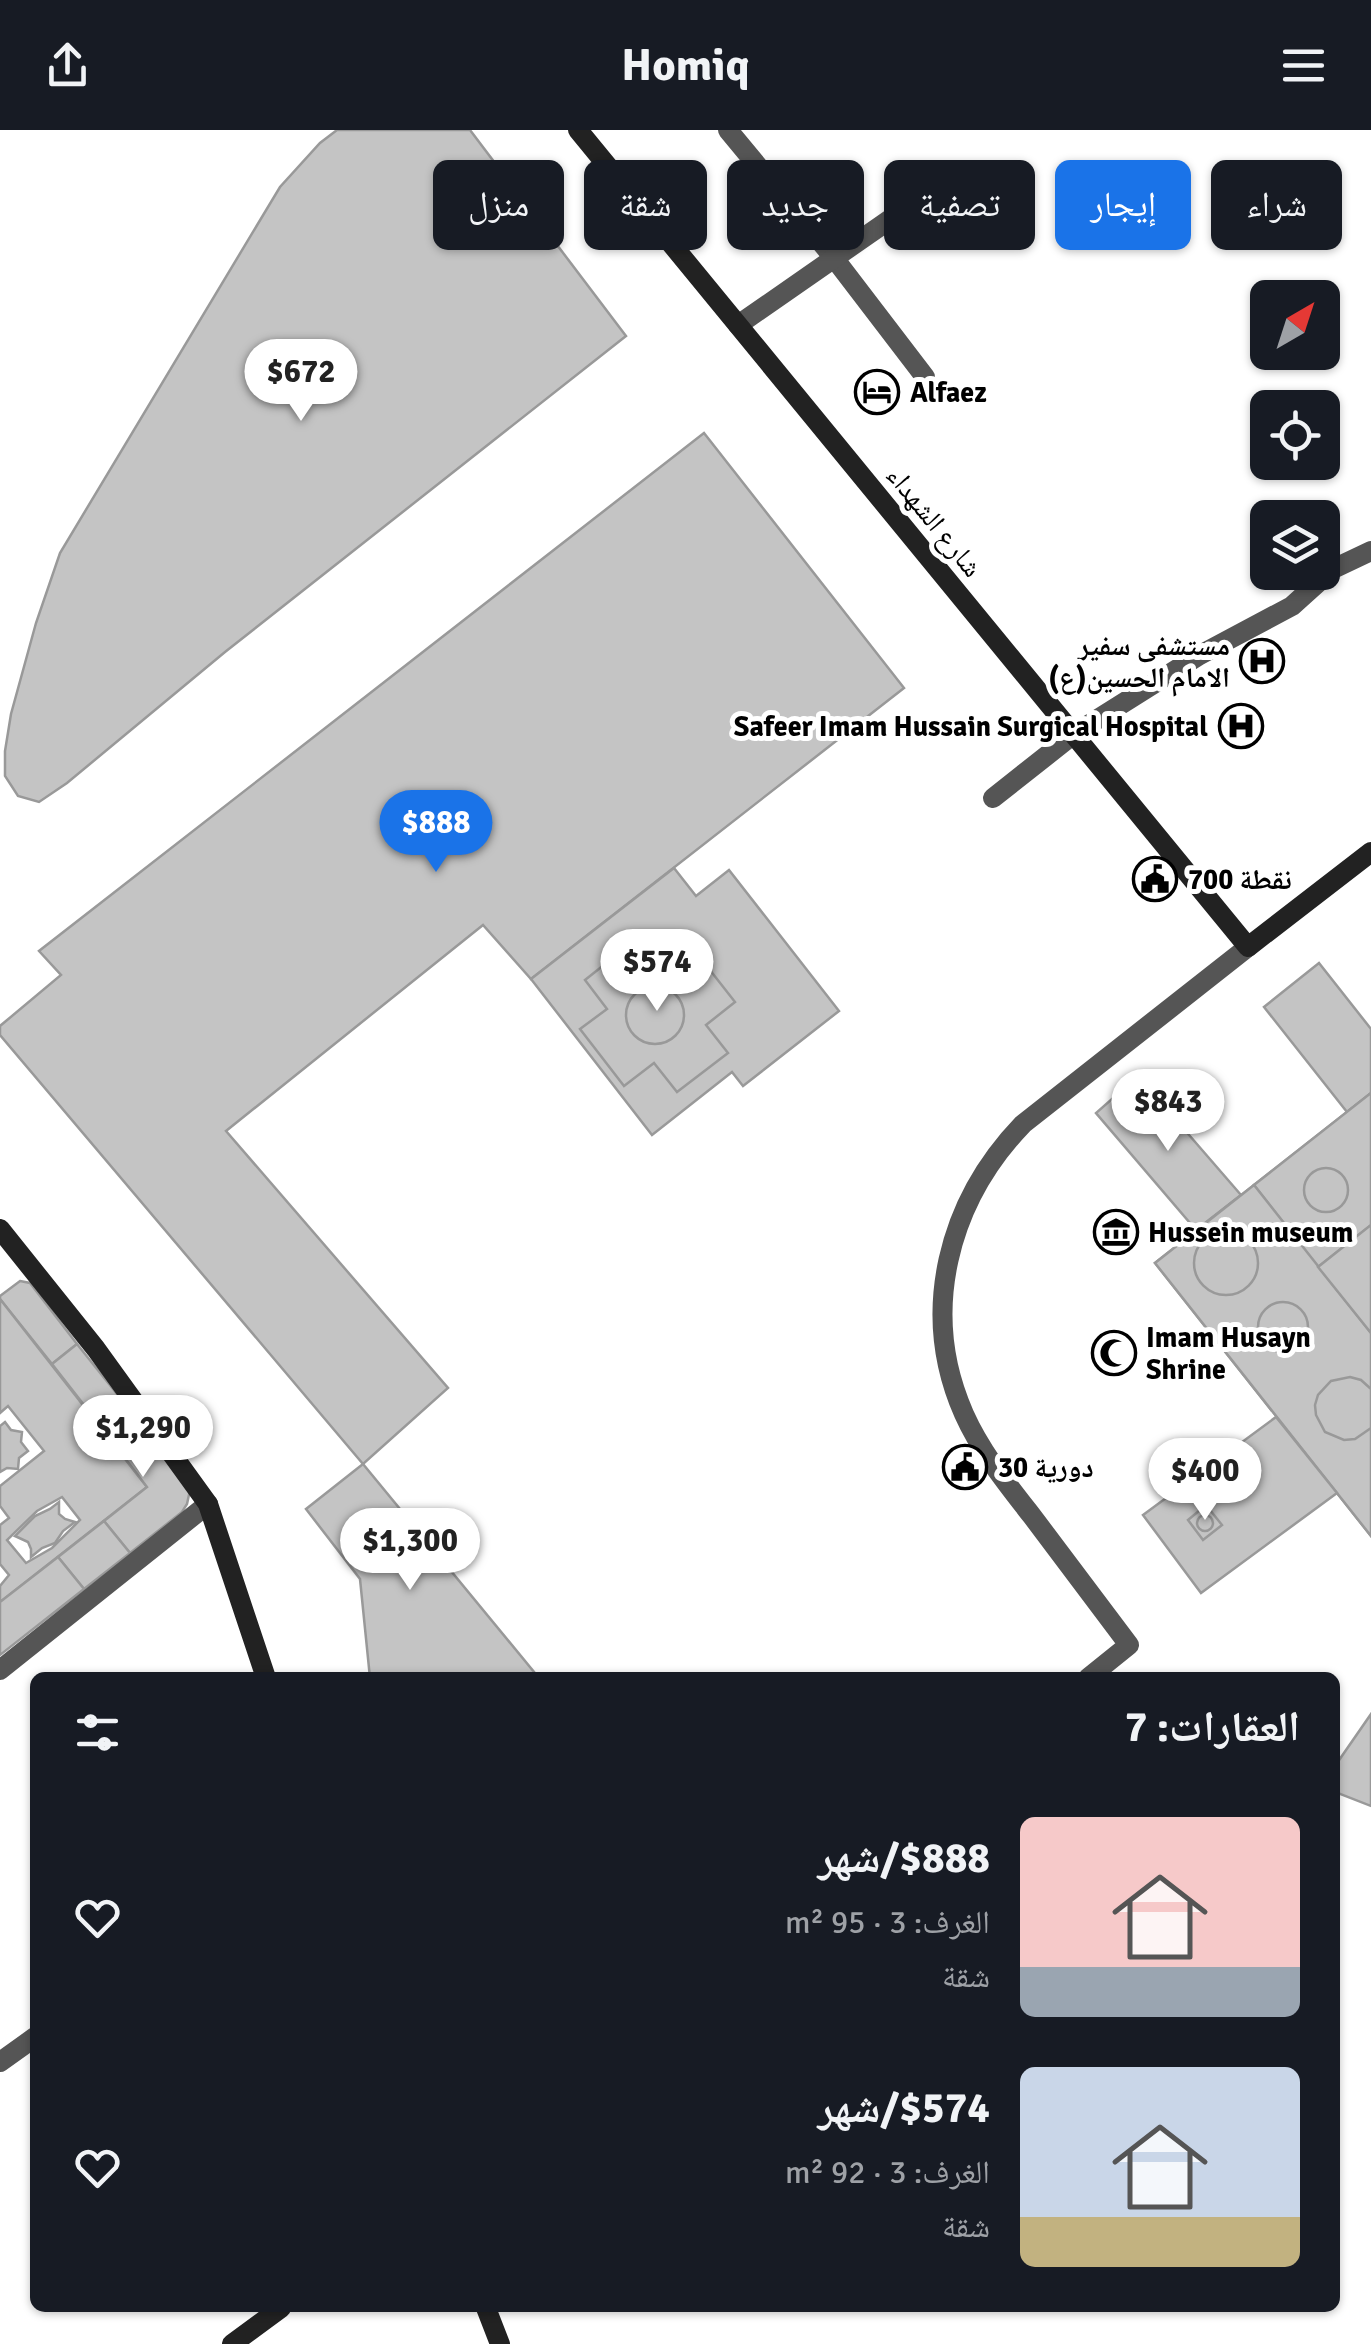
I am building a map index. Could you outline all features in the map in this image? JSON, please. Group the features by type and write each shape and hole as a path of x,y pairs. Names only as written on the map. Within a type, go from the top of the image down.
{"street":[{"name":"شارع الشهداء","path":"578,130 1248,948"},
{"path":"728,130 925,376"},
{"path":"738,324 884,223"},
{"path":"992,798 1074,734 1198,656 1292,606 1332,569 1371,551"},
{"path":"1095,1672 1129,1645 986,1456 964,1414 944,1336 944,1283 950,1252 970,1195 1004,1144 1023,1124 1371,852"},
{"path":"0,1229 96,1349 208,1504 264,1672"},
{"path":"0,1670 208,1504"},
{"path":"0,2062 30,2041"},
{"path":"232,2344 276,2312"},
{"path":"488,2312 500,2344"}],"building":[{"path":"337,130 470,130 493,160 433,160 433,250 561,250 626,336 225,652 67,783 39,802 18,796 5,776 11,714 60,553 280,187"},
{"path":"704,433 904,688 531,979 483,925 226,1131 448,1388 363,1464 0,1035 0,1026 61,975 39,951"},
{"path":"674,868 696,896 729,870 839,1011 743,1086 732,1072 652,1135 531,979"},
{"path":"639,937 660,964 688,942 735,1002 706,1025 728,1053 677,1092 654,1063 624,1086 580,1029 607,1009 585,980"},
{"path":"1319,963 1371,1029 1371,1093 1347,1112 1264,1007"},
{"path":"655,986 675,995 684,1015 675,1035 655,1044 635,1035 626,1015 635,995"},
{"path":"1138,1076 1241,1195 1196,1230 1096,1113"},
{"path":"1371,1093 1371,1225 1318,1267 1371,1333 1371,1536 1155,1263"},
{"path":"1371,1093 1371,1225 1318,1267 1254,1185"},
{"path":"1326,1168 1342,1174 1348,1190 1342,1206 1326,1212 1310,1206 1304,1190 1310,1174"},
{"path":"1254,1185 1371,1333 1371,1536 1155,1263"},
{"path":"1371,1225 1371,1333 1318,1267"},
{"path":"1226,1231 1248,1241 1258,1263 1248,1285 1226,1295 1204,1285 1194,1263 1204,1241"},
{"path":"20,1281 30,1283 77,1344 52,1364 0,1299"},
{"path":"0,1299 147,1487 0,1602 0,1586 9,1575 0,1564 0,1525 9,1518 0,1506 0,1486 44,1451 8,1406 0,1413","holes":["62,1497 80,1520 52,1548 26,1563 7,1540 37,1511"]},
{"path":"1283,1302 1301,1309 1308,1327 1301,1345 1283,1352 1265,1345 1258,1327 1265,1309"},
{"path":"77,1344 121,1399 95,1419 52,1364"},
{"path":"1350,1377 1371,1389 1371,1428 1355,1439 1344,1440 1325,1432 1315,1405 1318,1395 1331,1381"},
{"path":"121,1399 190,1490 182,1512 130,1553 104,1521 147,1487 95,1419"},
{"path":"1276,1417 1337,1493 1201,1593 1143,1515"},
{"path":"5,1422 11,1430 22,1432 21,1442 28,1451 19,1458 18,1469 0,1472 0,1426"},
{"path":"363,1464 534,1672 369,1672 360,1579 306,1509"},
{"path":"59,1502 59,1514 75,1522 55,1543 31,1557 28,1542 15,1536 35,1516"},
{"path":"1206,1505 1222,1525 1203,1540 1188,1520"},
{"path":"1205,1515 1213,1523 1205,1531 1197,1523"},
{"path":"104,1521 130,1553 84,1589 58,1557"},
{"path":"58,1557 84,1589 0,1655 0,1602"},
{"path":"1371,1714 1371,1806 1340,1794 1340,1759"}],"place":[{"name":"Alfaez","path":"877,392"},
{"name":"مستشفى سفير الامام الحسين(ع)","path":"1262,661"},
{"name":"Safeer Imam Hussain Surgical Hospital","path":"1241,726"},
{"name":"نقطة 700","path":"1155,879"},
{"name":"Hussein museum","path":"1116,1232"},
{"name":"Imam Husayn Shrine","path":"1114,1353"},
{"name":"دورية 30","path":"965,1467"}]}
